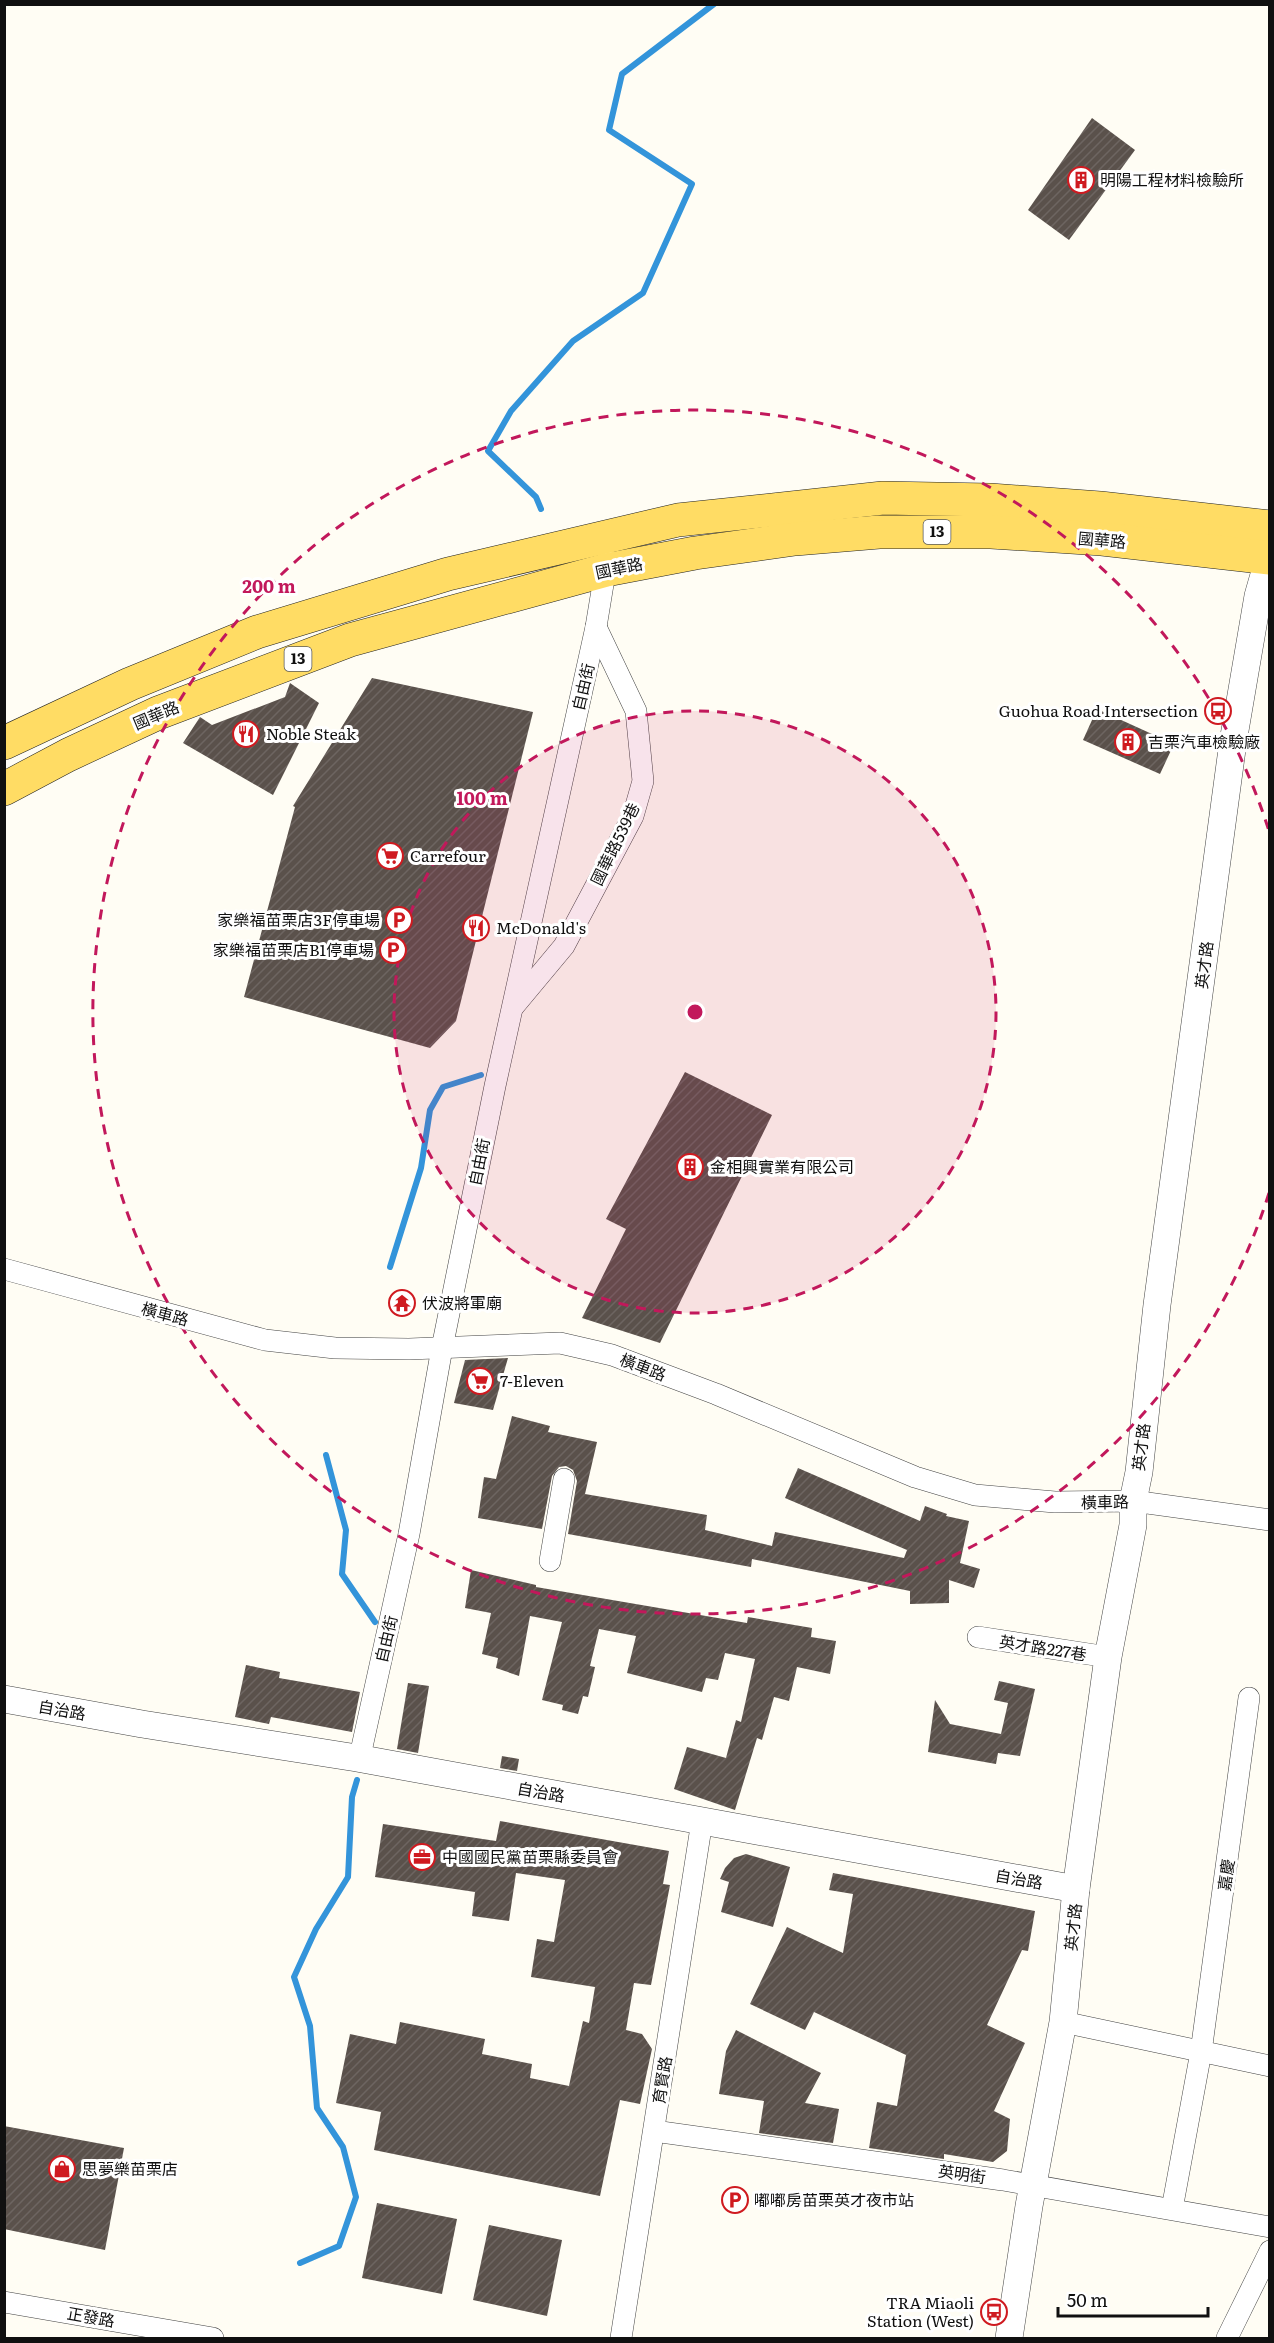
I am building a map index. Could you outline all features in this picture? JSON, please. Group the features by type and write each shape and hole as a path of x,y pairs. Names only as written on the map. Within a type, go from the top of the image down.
{"main road":[{"name":"國華路","path":"4,743 130,684 257,632 448,574 678,520 883,498 1034,503 1269,549"},
{"name":"國華路","path":"4,789 68,755 158,713 266,670 350,640 606,570 784,541 879,532 991,532 1269,549"}],"street":[{"name":"自由街","path":"359,1757 410,1534 442,1348 511,1010 596,627 610,535"},
{"name":"英才路","path":"1009,2338 1032,2186 1063,2022 1076,1889 1108,1657 1133,1525 1133,1501 1139,1472 1157,1305 1233,742 1258,596 1269,549"},
{"name":"國華路539巷","path":"511,1010 564,946 633,816 644,781 636,711 596,627"},
{"name":"橫車路","path":"4,1269 265,1340 335,1347 442,1348 561,1343 612,1354 716,1394 915,1477 975,1495 1055,1502 1133,1501 1269,1520"},
{"path":"550,1561 564,1479"},
{"name":"英才路227巷","path":"978,1637 1108,1657"},
{"name":"嘉慶","path":"1172,2209 1201,2052 1249,1698"},
{"name":"自治路","path":"4,1699 142,1724 359,1757 1076,1889"},
{"name":"育賢路","path":"621,2338 702,1821"},
{"path":"1063,2022 1269,2066"},
{"name":"英明街","path":"654,2131 1032,2186 1269,2227"},
{"path":"1227,2338 1269,2251"},
{"name":"正發路","path":"4,2302 213,2338"}],"building":[{"name":"明陽工程材料檢驗所","path":"1092,118 1135,150 1069,240 1028,210"},
{"name":"Carrefour","path":"372,678 533,712 456,1021 430,1048 244,997 295,807 293,806"},
{"name":"Noble Steak","path":"290,683 319,703 273,795 183,743 200,717 212,725 285,697"},
{"name":"吉栗汽車檢驗廠","path":"1097,709 1174,744 1160,774 1083,740"},
{"name":"金相興實業有限公司","path":"685,1072 772,1115 660,1343 582,1318 626,1229 606,1219"},
{"name":"7-Eleven","path":"508,1358 493,1410 454,1403 465,1360"},
{"path":"512,1416 550,1426 548,1432 597,1442 585,1494 707,1515 705,1530 772,1546 775,1532 904,1558 907,1550 785,1498 798,1468 920,1521 925,1506 947,1514 946,1516 969,1521 960,1563 980,1569 974,1588 949,1580 949,1603 910,1604 910,1591 752,1559 751,1567 568,1534 577,1481 573,1470 566,1466 559,1467 552,1476 542,1529 478,1518 484,1477 496,1479"},
{"path":"471,1570 536,1585 536,1587 747,1623 748,1617 812,1628 811,1637 836,1641 830,1674 797,1667 789,1701 774,1697 762,1740 757,1738 735,1810 674,1789 687,1747 726,1758 736,1720 741,1722 755,1659 725,1653 718,1680 706,1678 702,1692 627,1673 636,1636 599,1629 590,1666 595,1667 588,1697 583,1696 578,1714 562,1710 563,1705 542,1700 562,1622 530,1616 519,1676 496,1668 498,1658 482,1654 491,1613 465,1608"},
{"path":"246,1665 280,1672 279,1678 360,1692 352,1732 271,1717 269,1724 235,1717"},
{"path":"999,1681 1035,1689 1020,1756 998,1753 996,1764 928,1752 935,1700 950,1724 1001,1734 1008,1703 994,1700"},
{"path":"408,1683 429,1686 418,1753 397,1749"},
{"path":"502,1756 519,1759 517,1771 500,1768"},
{"path":"500,1821 669,1851 663,1884 670,1885 651,1985 634,1983 626,2030 642,2034 652,2049 640,2104 620,2100 600,2196 374,2150 381,2112 336,2103 350,2034 396,2044 400,2022 485,2039 482,2054 532,2064 530,2078 569,2086 583,2021 589,2023 595,1987 531,1977 537,1939 554,1942 565,1880 516,1873 509,1921 472,1916 475,1892 375,1877 383,1824 496,1841"},
{"path":"746,1854 790,1867 773,1927 721,1912 729,1882 720,1879 725,1868 734,1858"},
{"path":"833,1873 1035,1911 1028,1951 1022,1950 987,2025 1025,2043 994,2111 1010,2119 1007,2151 993,2162 944,2154 944,2159 869,2148 877,2102 897,2106 906,2055 814,2012 805,2030 750,2004 787,1927 843,1953 853,1894 829,1890"},
{"path":"736,2030 821,2073 805,2103 839,2109 833,2143 759,2133 764,2101 719,2094 726,2051"},
{"name":"思夢樂苗栗店","path":"4,2126 124,2148 105,2250 4,2229"},
{"path":"377,2203 457,2219 442,2294 362,2278"},
{"path":"489,2225 562,2240 547,2316 473,2300"}],"waterway":[{"path":"541,509 536,497 488,451 511,411 573,341 643,293 692,184 609,130 622,74 714,4"},
{"path":"390,1267 421,1168 430,1110 443,1087 481,1075"},
{"path":"326,1455 346,1530 342,1574 375,1622"},
{"path":"300,2263 339,2246 356,2197 343,2147 317,2108 310,2026 294,1977 316,1929 348,1877 352,1797 357,1780"}],"place":[{"name":"明陽工程材料檢驗所","path":"1081,180"},
{"name":"Guohua Road Intersection","path":"1218,711"},
{"name":"Noble Steak","path":"246,734"},
{"name":"吉栗汽車檢驗廠","path":"1128,742"},
{"name":"Carrefour","path":"390,856"},
{"name":"家樂福苗栗店3F停車場","path":"399,920"},
{"name":"McDonald's","path":"476,928"},
{"name":"家樂福苗栗店B1停車場","path":"393,950"},
{"name":"金相興實業有限公司","path":"690,1167"},
{"name":"伏波將軍廟","path":"402,1303"},
{"name":"7-Eleven","path":"480,1381"},
{"name":"中國國民黨苗栗縣委員會","path":"422,1857"},
{"name":"思夢樂苗栗店","path":"62,2169"},
{"name":"嘟嘟房苗栗英才夜市站","path":"735,2200"},
{"name":"TRA Miaoli Station (West)","path":"994,2312"}]}
